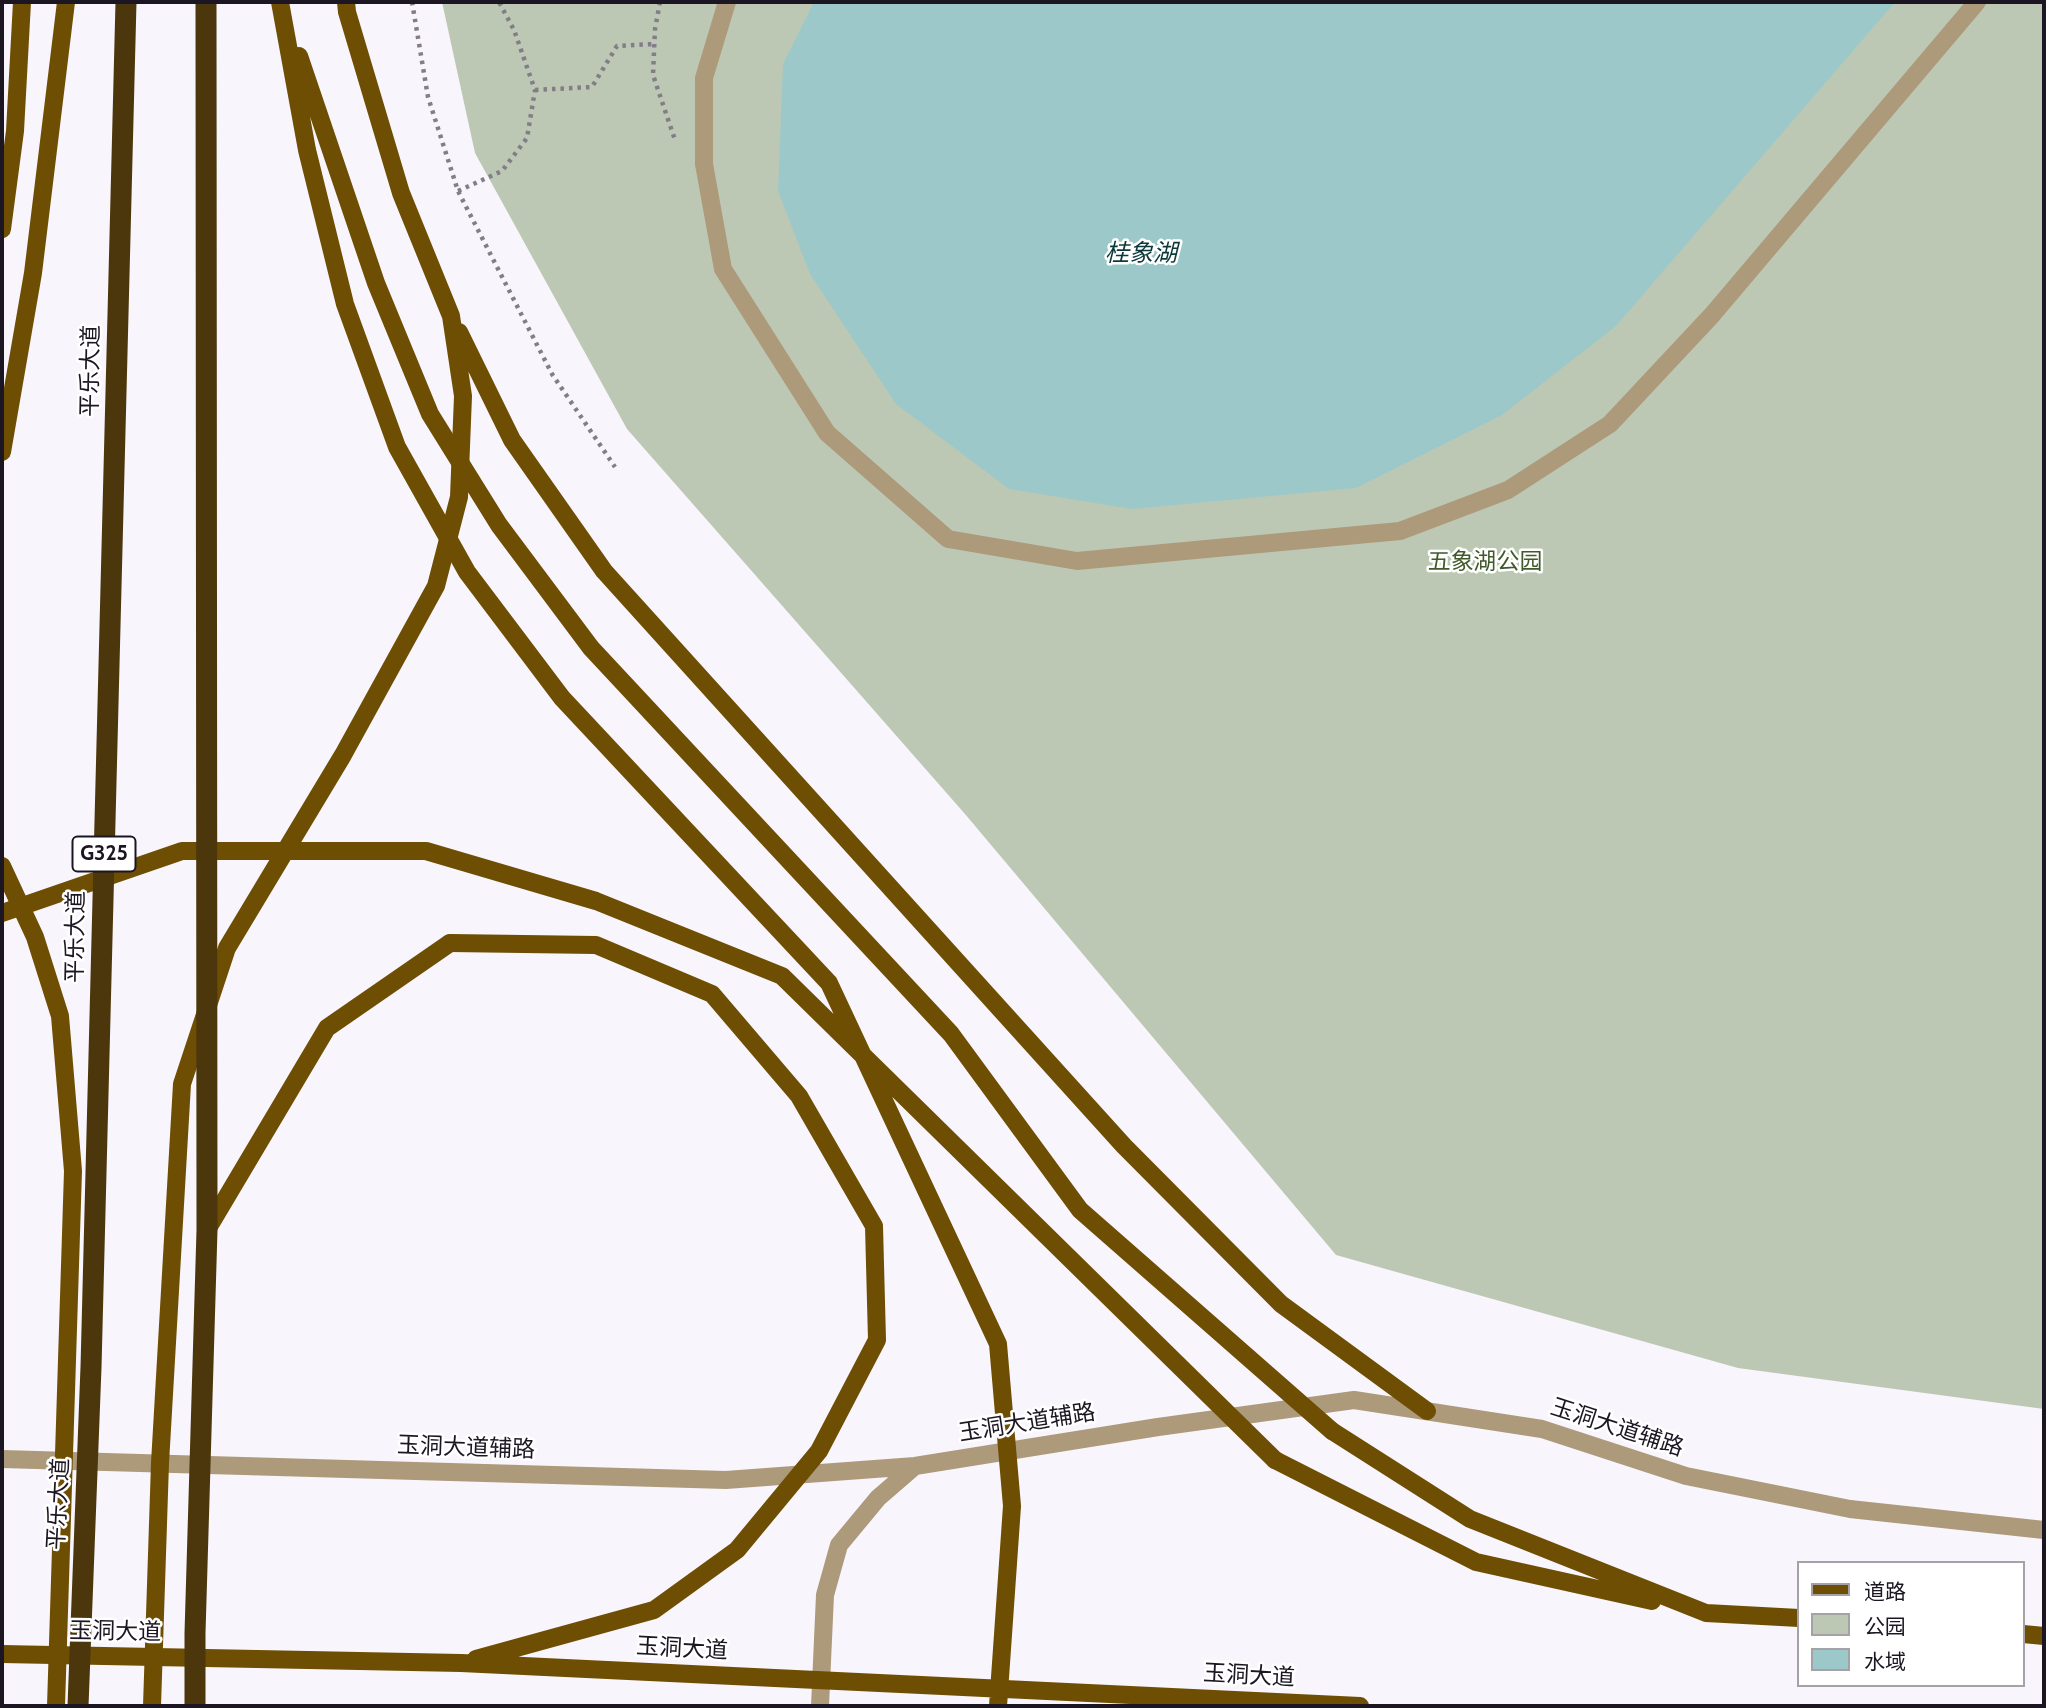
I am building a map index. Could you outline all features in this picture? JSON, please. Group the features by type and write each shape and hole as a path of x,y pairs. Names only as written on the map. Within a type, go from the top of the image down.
{"highway":[{"name":"平乐大道","path":"78,1706 91,1367 126,2"},
{"path":"195,1706 207,1230 206,2"}],"main road":[{"path":"2,229 15,131 22,2"},
{"path":"2,452 33,273 66,2"},
{"path":"280,2 376,283 430,414 508,536 591,648 951,1034 1080,1210 1332,1431 1470,1520 1706,1613"},
{"path":"280,2 307,150 345,304 397,447 467,572 562,698 829,983 998,1344 1012,1506 998,1706"},
{"path":"346,2 401,193 451,316 512,440 604,571 1124,1146 1281,1304 1427,1411"},
{"path":"152,1706 160,1464 182,1084 227,948 342,755 436,586 459,497 463,396 451,316"},
{"path":"2,913 182,851 426,851 596,901 782,976 1275,1460 1476,1562 1706,1613 1798,1618"},
{"path":"2,866 35,937 60,1016 73,1171 56,1706"},
{"path":"207,1230 327,1028 450,943 596,945 712,994 799,1096 874,1226 877,1340 819,1451 737,1550 654,1610 461,1663"},
{"path":"2025,1634 2044,1636"},
{"name":"玉洞大道","path":"2,1654 461,1663 1360,1706"}],"street":[{"path":"727,2 704,78 704,164 723,269 827,433 948,539 1077,561 1400,531 1508,489 1610,424 1712,315 1977,2"},
{"name":"玉洞大道辅路","path":"2,1459 726,1480 915,1466 1158,1427 1354,1400 1542,1429 1686,1476 1850,1509 2044,1530"},
{"path":"820,1706 825,1595 839,1545 878,1497 915,1466"}],"path":[{"path":"412,2 428,97 458,191 552,374 615,467"},
{"path":"458,191 502,171 527,138 535,90 514,30 499,2"},
{"path":"660,2 653,75 675,141 704,164"},
{"path":"535,90 592,88 617,46 654,44"}],"green space":[{"name":"五象湖公园","path":"442,2 2044,2 2044,1409 1738,1368 1336,1255 965,814 627,429 475,153"}],"water":[{"name":"桂象湖","path":"814,2 1895,2 1616,326 1502,415 1356,488 1132,509 1009,489 896,404 810,274 778,191 783,64"}]}
